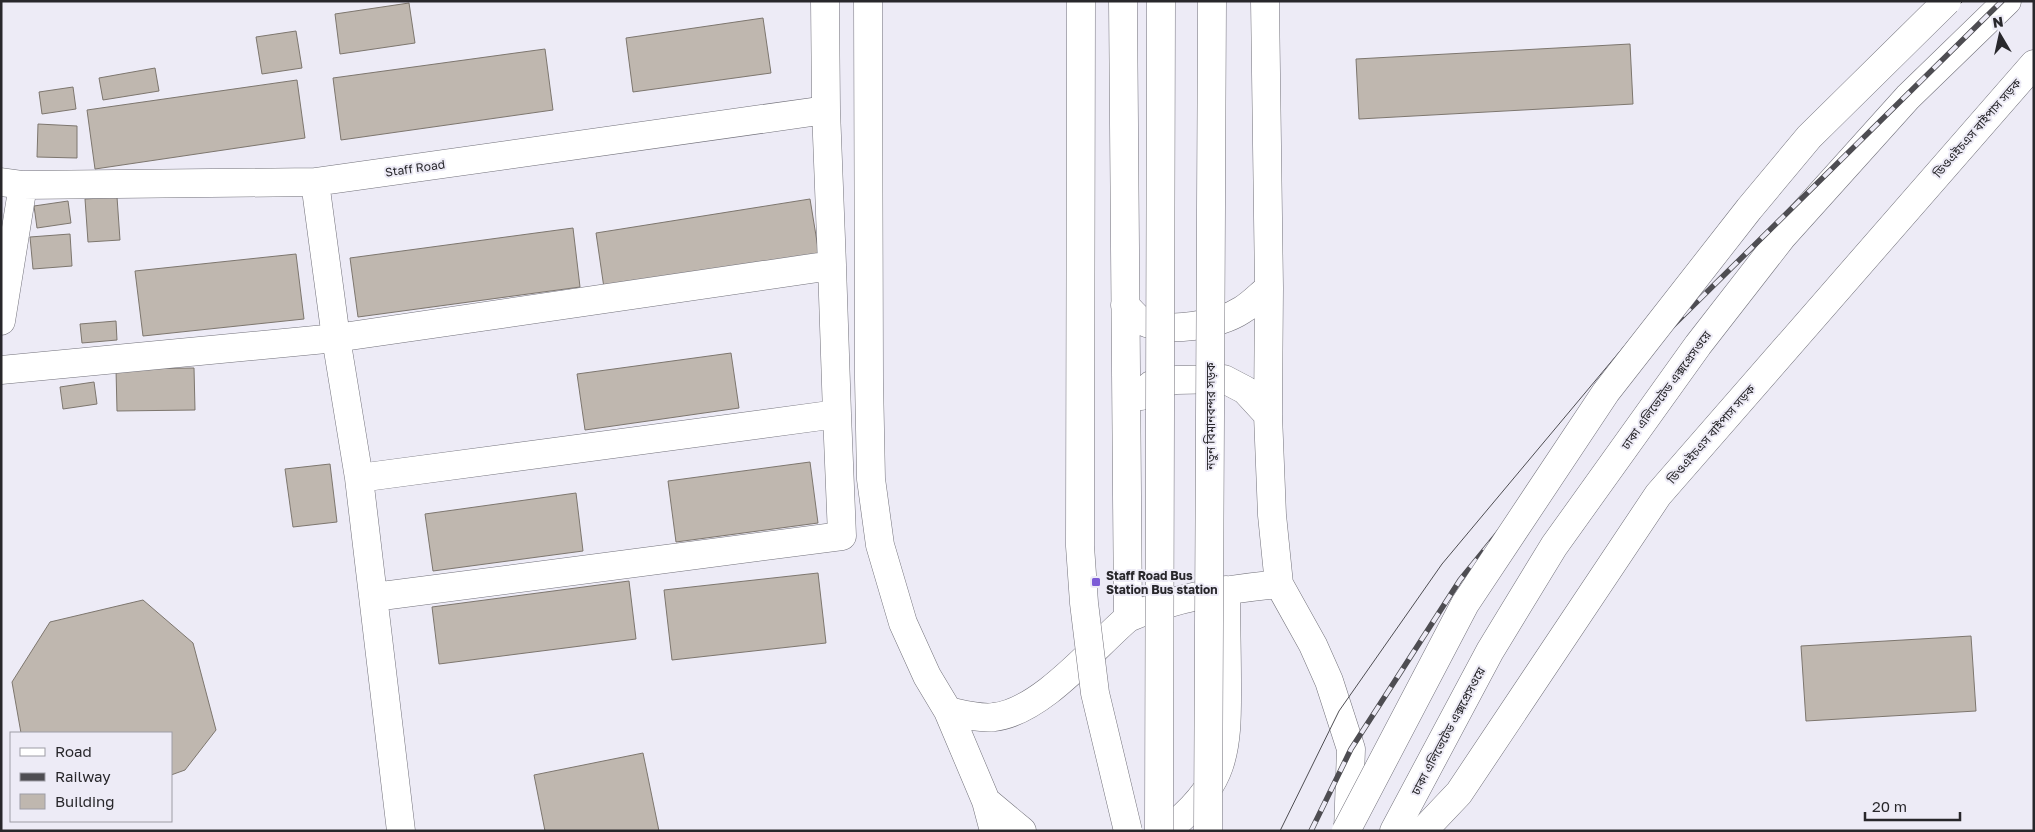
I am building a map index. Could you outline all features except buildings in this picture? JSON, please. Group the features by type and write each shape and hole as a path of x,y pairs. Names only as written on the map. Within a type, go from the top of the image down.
{"main road":[{"path":"1,370 363,334 832,265 826,110 825,1"},
{"path":"868,1 871,480 880,545 903,623 927,676 948,712 986,801 994,831"},
{"path":"1081,1 1081,556 1084,603 1096,693 1128,831"},
{"path":"1123,1 1128,618"},
{"path":"1159,831 1161,1"},
{"name":"নতুন বিমানবন্দর সড়ক","path":"1208,831 1212,1"},
{"path":"1266,1 1269,288 1268,414 1272,515 1279,584 1313,644 1329,681 1351,749 1347,831"},
{"path":"1347,831 1466,604 1606,392 1749,209 1809,137 1947,1"},
{"name":"ঢাকা এলিভেটেড এক্সপ্রেসওয়ে","path":"1394,831 1490,651 1554,546 1698,346 1782,237 1908,97 2007,1"},
{"name":"ডিওএইচএস বাইপাস সড়ক","path":"1423,831 1459,793 1658,495 2034,64"},
{"name":"Staff Road","path":"12,184 315,182 826,110"},
{"path":"315,182 363,334 359,478 400,831"},
{"path":"1,321 12,184"},
{"path":"359,478 837,414 832,266 423,325"},
{"path":"1126,305 1140,320 1160,327 1202,324 1222,320 1242,310 1269,288"},
{"path":"1127,418 1139,398 1151,385 1176,380 1224,379 1245,390 1268,414"},
{"path":"374,596 842,536 838,414 408,471"},
{"path":"948,712 993,717 1015,711 1044,694 1128,618 1145,610 1179,600 1226,590 1279,584"},
{"path":"1166,831 1184,817 1203,796 1219,768 1225,741 1227,708 1226,590"},
{"path":"986,801 1022,831"}],"tram line":[{"path":"1280,831 1339,711 1442,564 1636,332 1963,1"}],"railway":[{"path":"1311,831 1351,749 1460,580 1643,355 2002,1"}],"place":[{"name":"Staff Road Bus Station Bus station","path":"1096,582"}]}
